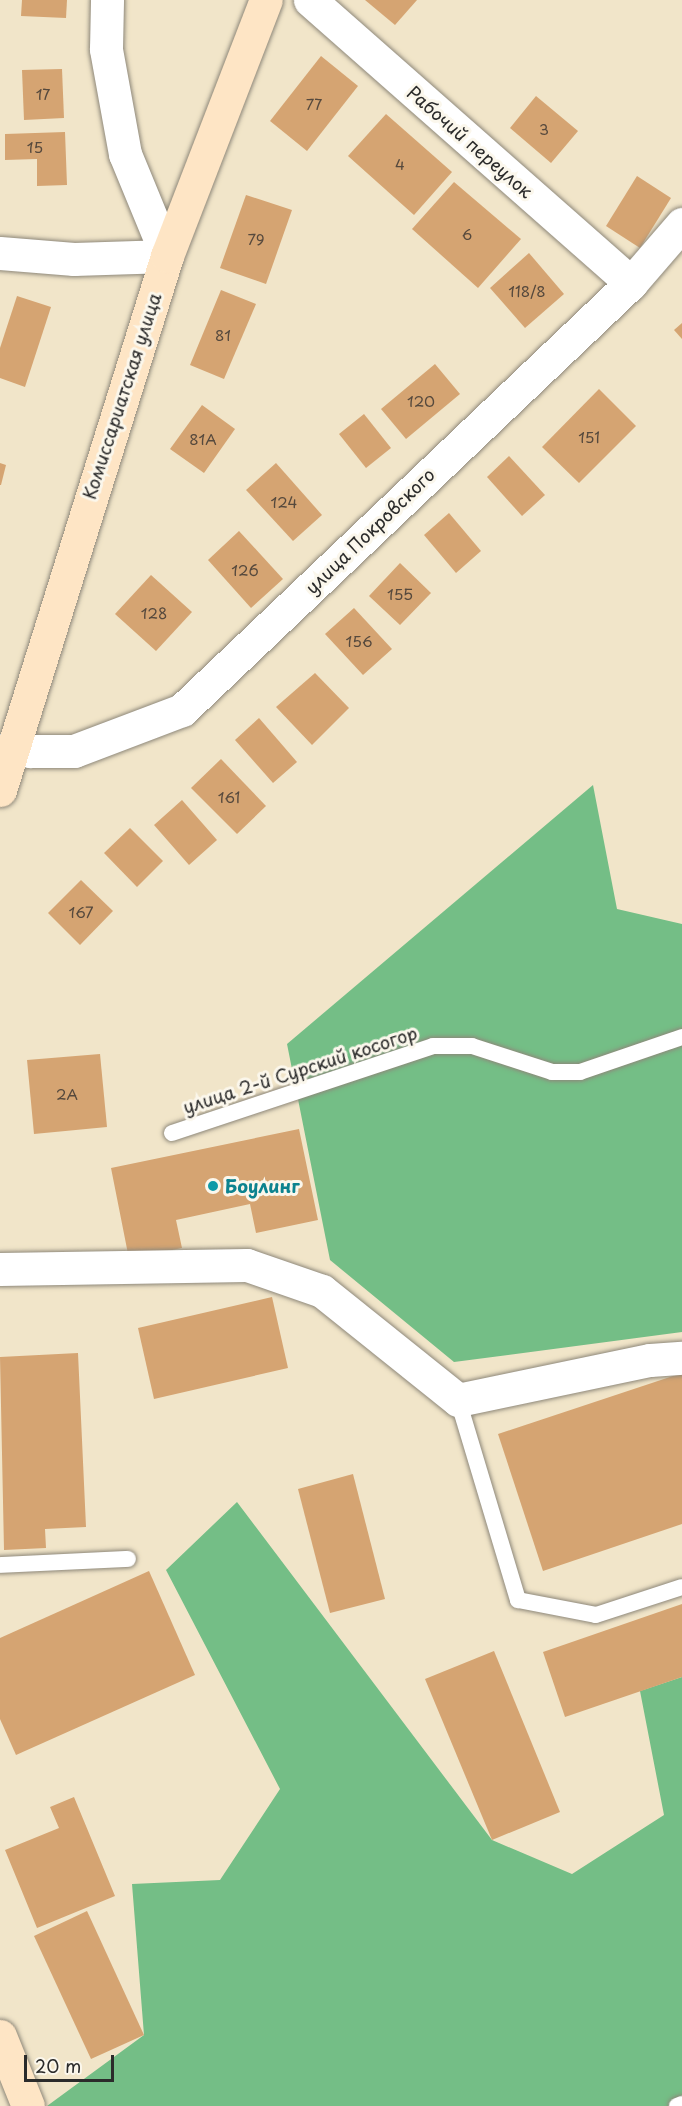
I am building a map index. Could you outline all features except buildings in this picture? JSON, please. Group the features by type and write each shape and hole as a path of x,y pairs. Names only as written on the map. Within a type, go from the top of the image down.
{"main road":[{"name":"Комиссариатская улица","path":"0,790 11,746 166,256 266,0"},
{"path":"0,2036 28,2106"}],"street":[{"path":"0,253 74,259 166,256 125,154 106,49 107,0"},
{"name":"Рабочий переулок","path":"310,0 631,283"},
{"name":"улица Покровского","path":"11,746 30,751 74,751 182,710 631,283 671,251 682,224"},
{"path":"0,1269 247,1265 322,1291 458,1400 650,1360 682,1358"}],"lane":[{"name":"улица 2-й Сурский косогор","path":"172,1133 433,1046 472,1046 552,1072 580,1072 682,1037"},
{"path":"458,1400 518,1600 596,1615 682,1587"},
{"path":"0,1564 128,1559"},
{"path":"677,2106 682,2104"}],"green space":[{"path":"593,785 617,909 682,924 682,1332 454,1362 330,1260 287,1044"},
{"path":"237,1502 492,1840 572,1874 664,1815 640,1691 682,1677 682,2106 47,2106 144,2035 132,1884 220,1880 280,1789 166,1570"}],"place":[{"name":"Боулинг","path":"213,1186"}]}
